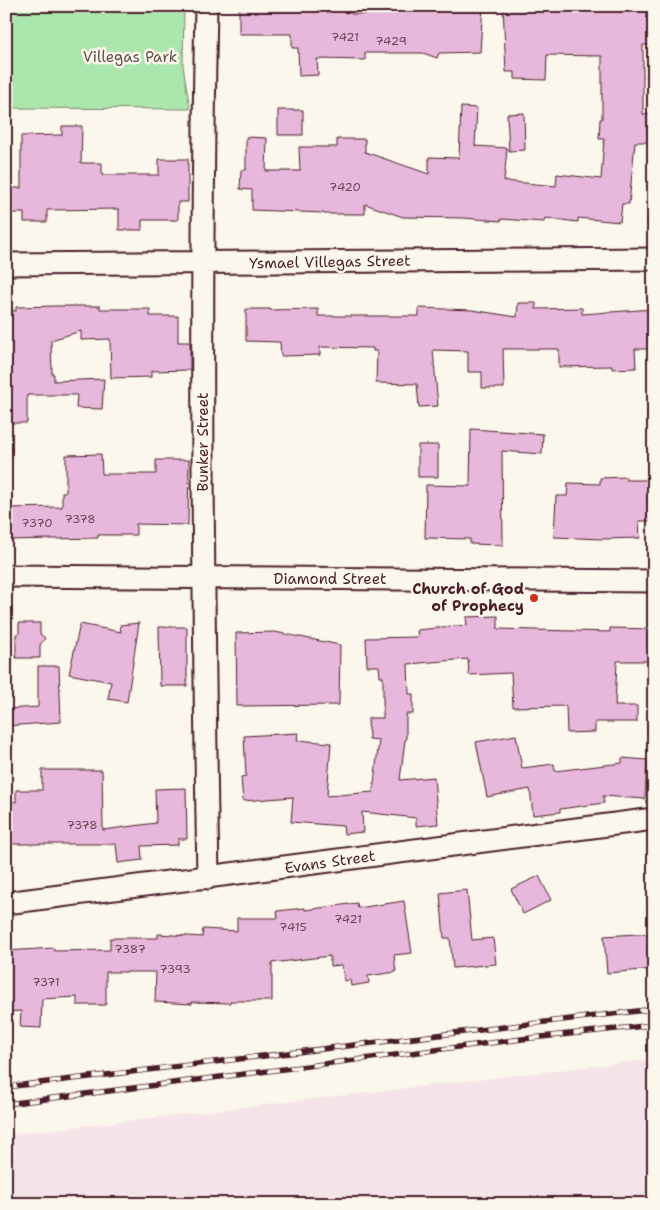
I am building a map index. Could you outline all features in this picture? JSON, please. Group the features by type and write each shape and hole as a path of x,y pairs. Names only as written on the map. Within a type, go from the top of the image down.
{"street":[{"name":"Bunker Street","path":"206,6 203,263 203,578 208,878"},
{"name":"Ysmael Villegas Street","path":"6,264 654,259"},
{"name":"Diamond Street","path":"6,576 654,581"},
{"name":"Evans Street","path":"6,903 654,819"}],"shaded area":[{"path":"654,1059 654,1204 6,1204 6,1135"}],"green space":[{"name":"Villegas Park","path":"6,6 184,6 183,66 190,109 6,108"}],"building":[{"path":"291,6 351,6 351,14 388,14 388,6 483,6 480,52 439,53 437,58 423,53 365,53 365,60 317,59 318,75 299,76 298,48 292,48 292,34 239,34 239,8 291,8"},
{"path":"503,6 654,6 654,45 643,45 643,114 654,115 654,142 635,142 629,204 622,204 620,222 578,218 578,222 545,218 544,222 403,217 365,204 365,214 252,210 252,190 240,189 241,170 246,170 246,137 267,138 266,171 300,171 299,147 337,147 337,139 365,139 365,152 429,174 429,157 459,158 461,107 477,108 475,146 507,148 504,181 556,186 557,174 601,179 604,139 599,139 600,119 602,119 602,56 547,55 546,80 515,79 515,72 506,72"},
{"path":"278,110 303,110 303,135 278,135"},
{"path":"524,113 525,150 509,151 507,114"},
{"path":"62,126 82,126 81,163 102,163 102,175 159,175 159,159 188,159 188,202 178,202 178,220 142,220 142,230 119,230 119,209 47,210 47,222 24,222 24,213 6,213 6,188 21,188 21,136 62,135"},
{"path":"518,303 536,303 536,309 582,308 582,314 654,309 654,349 635,349 636,368 612,369 612,366 559,367 559,349 503,349 504,388 482,388 482,372 468,372 468,351 433,350 438,406 419,407 417,384 376,383 377,351 373,351 373,348 320,347 320,355 281,356 280,342 246,341 246,309 318,309 318,316 419,316 419,308 472,310 517,317"},
{"path":"100,306 100,309 150,309 150,316 178,316 178,342 190,342 190,370 151,371 151,377 111,378 110,339 81,340 81,331 51,340 52,374 54,374 54,381 104,379 102,409 76,408 77,395 27,395 27,423 10,423 10,382 6,382 6,310 16,311 16,307"},
{"path":"471,429 543,434 542,454 502,451 503,545 470,544 470,539 425,538 426,485 470,486"},
{"path":"418,445 438,445 438,477 418,477"},
{"path":"101,454 102,474 156,474 156,460 189,460 188,525 136,524 136,535 98,535 98,538 6,540 6,508 62,507 62,492 66,492 66,455"},
{"path":"626,477 626,480 654,480 654,521 639,521 640,538 554,537 556,496 567,496 568,483 600,484 600,478"},
{"path":"498,616 498,629 610,632 610,628 654,629 654,661 617,661 615,706 637,706 637,722 595,722 595,732 567,733 566,706 513,707 511,673 469,675 468,659 408,664 409,694 413,694 413,714 406,714 406,740 400,780 434,777 438,824 416,826 416,818 362,812 363,832 344,834 343,826 291,822 293,797 243,801 241,777 246,776 244,736 298,733 297,740 331,743 327,796 373,792 379,740 369,739 368,718 383,718 383,677 380,677 379,666 367,666 366,638 418,637 417,630 467,625 466,617"},
{"path":"19,623 40,623 40,634 45,638 40,645 40,658 16,658 16,634 19,634"},
{"path":"139,623 127,702 108,699 111,682 69,674 80,624 121,632 120,625"},
{"path":"159,627 187,627 187,686 160,686"},
{"path":"275,632 340,645 339,705 237,706 236,633"},
{"path":"38,666 59,666 61,722 6,726 6,709 38,707"},
{"path":"516,735 522,768 554,764 555,771 622,763 622,758 647,760 645,799 603,796 604,803 560,809 560,812 533,815 530,789 487,797 476,742"},
{"path":"42,770 102,770 103,830 156,823 155,789 186,788 187,839 178,839 178,845 141,846 142,860 118,863 116,844 6,844 6,801 16,802 16,790 42,790"},
{"path":"539,876 551,900 523,914 511,889"},
{"path":"467,890 472,940 493,938 496,964 453,968 450,938 444,938 440,893"},
{"path":"404,901 412,953 394,955 396,972 368,976 369,983 351,986 350,980 344,981 342,965 330,966 330,956 272,963 272,1001 192,1002 192,1004 155,1002 156,972 106,972 106,1005 77,1005 77,997 42,999 41,1028 20,1027 21,1011 6,1012 6,951 54,948 54,951 110,950 110,938 158,938 158,934 202,937 203,929 237,931 237,918 278,918 277,911 305,908 305,910 357,903 358,908"},
{"path":"654,933 654,969 607,973 604,936"}],"railway":[{"path":"6,1087 654,1009"},
{"path":"6,1104 522,1039 654,1025"}],"place":[{"name":"Church of God of Prophecy","path":"534,598"}]}
